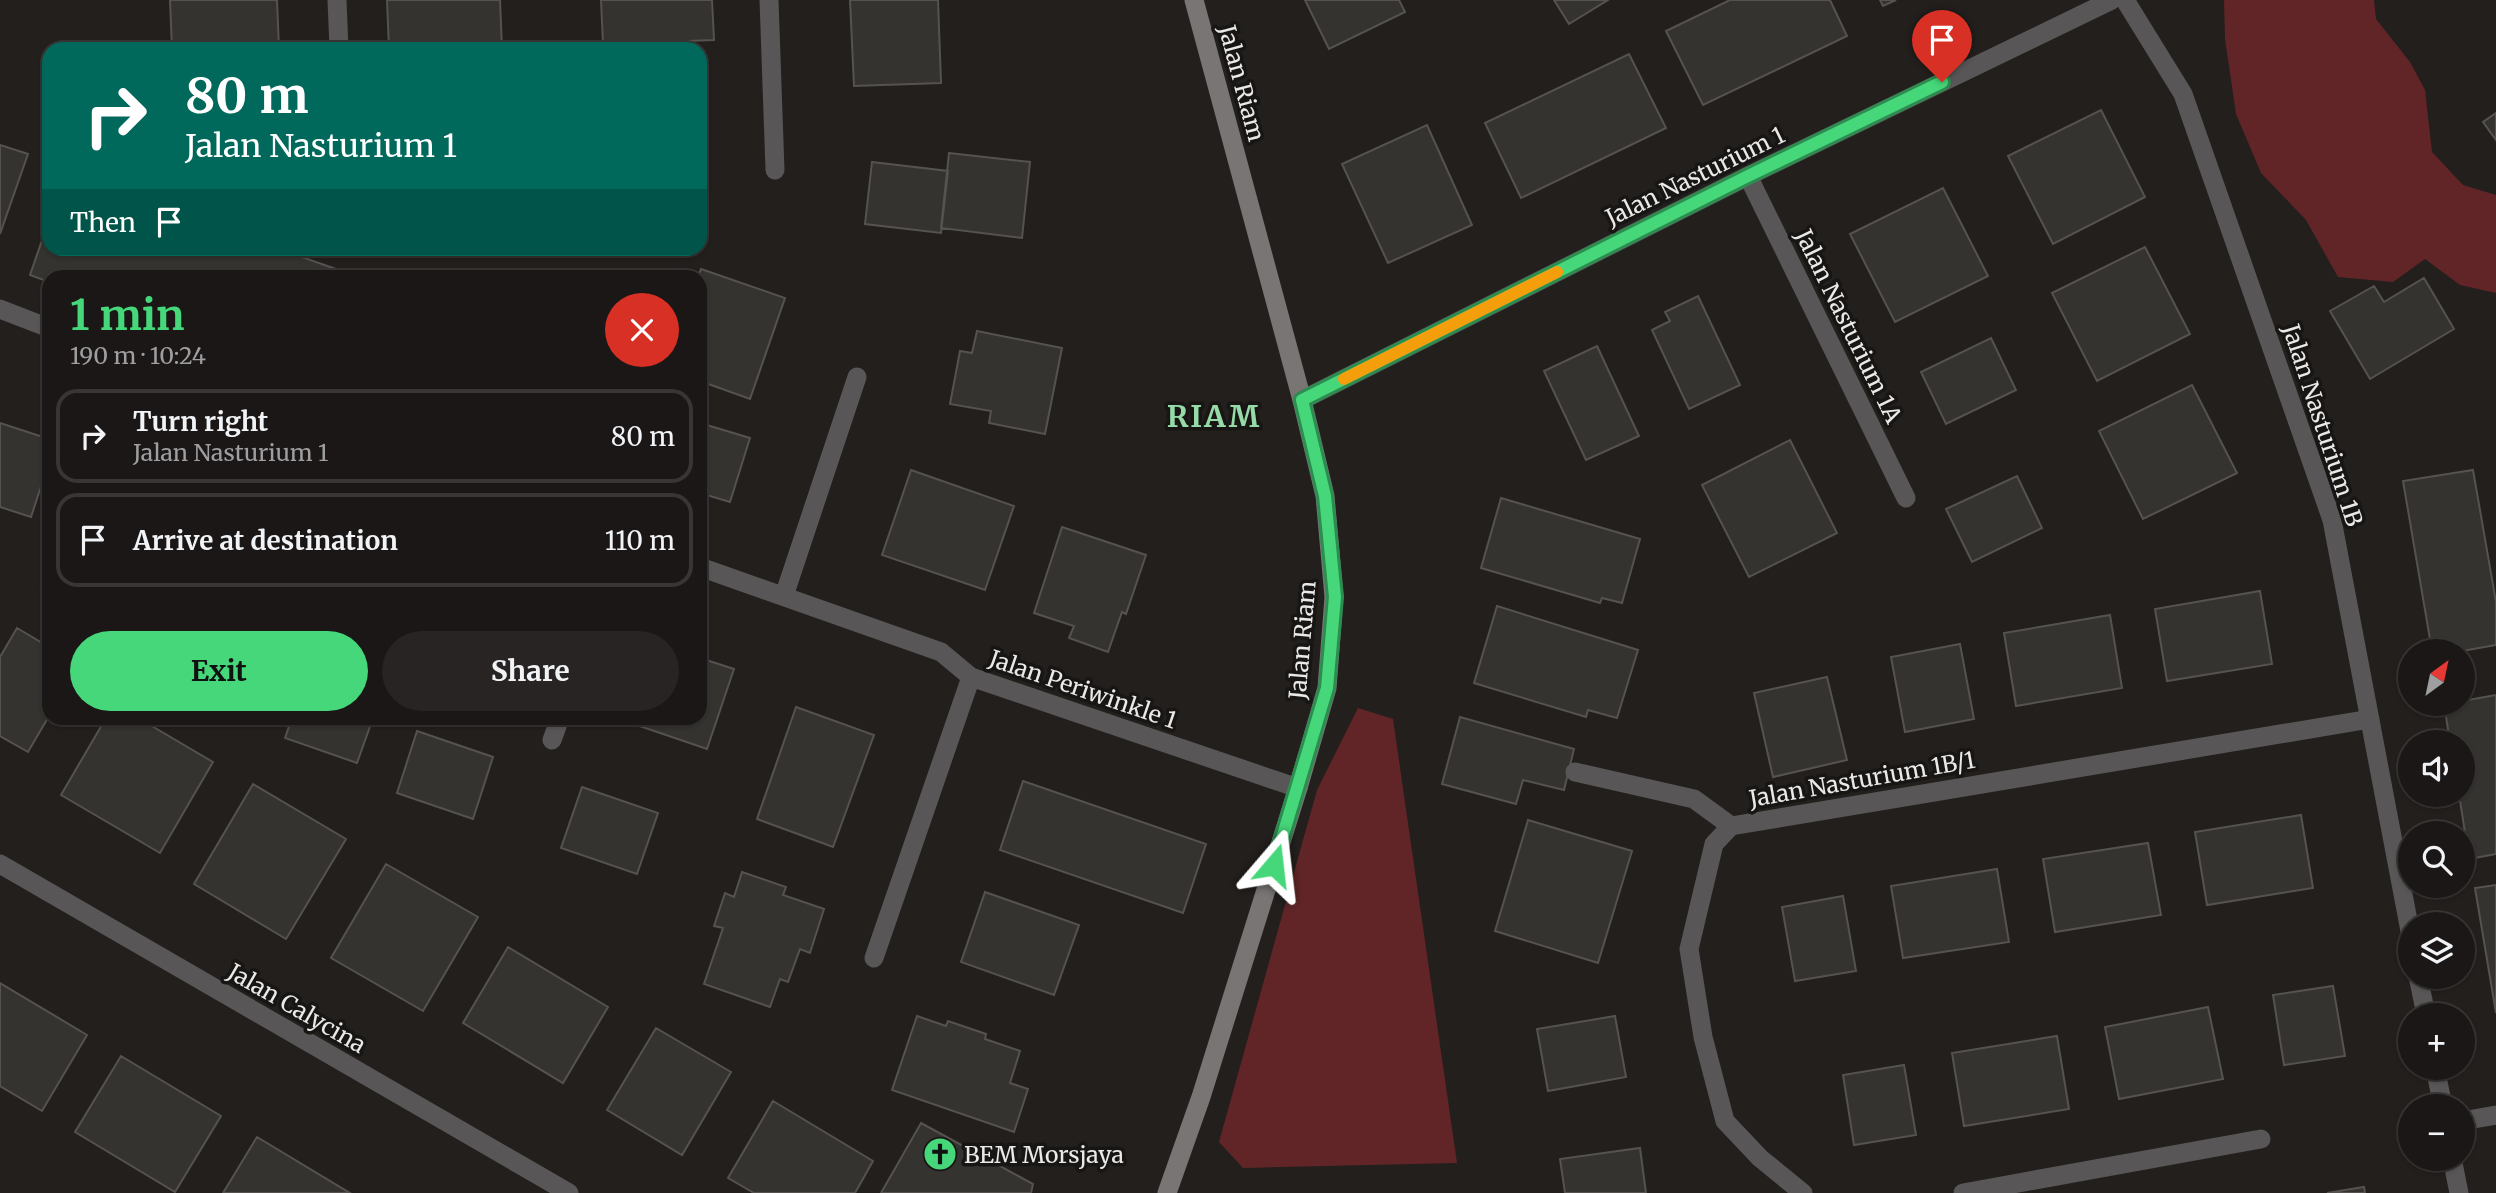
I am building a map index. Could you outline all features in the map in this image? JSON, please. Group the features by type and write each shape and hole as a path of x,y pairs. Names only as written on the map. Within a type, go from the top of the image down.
{"main road":[{"name":"Jalan Riam","path":"1167,1193 1201,1097 1327,688 1335,597 1325,496 1302,400 1194,0"}],"street":[{"path":"337,0 339,42"},
{"path":"769,0 775,170"},
{"name":"Jalan Nasturium 1","path":"1302,400 1748,176 2112,0"},
{"name":"Jalan Nasturium 1B","path":"2125,0 2183,94 2332,520 2406,912"},
{"name":"Jalan Nasturium 1A","path":"1748,176 1906,498"},
{"path":"0,309 42,325"},
{"path":"784,596 857,377"},
{"name":"Jalan Periwinkle 1","path":"707,569 942,652 971,677 1298,788"},
{"path":"874,958 971,677"},
{"name":"Jalan Nasturium 1B/1","path":"1802,1193 1760,1158 1725,1121 1703,1037 1689,949 1714,844 1731,826 2370,719"},
{"path":"552,740 557,725"},
{"path":"1575,772 1695,799 1731,826"},
{"name":"Jalan Calycina","path":"0,864 569,1193"},
{"path":"2475,1119 2496,1115"},
{"path":"1963,1193 2261,1139"},
{"path":"2455,1171 2459,1193"}],"shaded area":[{"path":"2224,0 2374,0 2376,19 2410,62 2425,90 2432,152 2463,185 2496,195 2496,293 2460,285 2425,259 2393,282 2338,277 2306,220 2261,173 2236,114 2225,39"},
{"path":"1358,708 1393,719 1457,1163 1243,1168 1219,1142 1317,790"}],"building":[{"path":"170,0 277,0 279,42 172,42"},
{"path":"387,0 500,0 502,42 389,42"},
{"path":"601,0 712,0 714,40 603,42"},
{"path":"850,0 938,0 941,83 854,86"},
{"path":"1305,0 1399,0 1405,12 1329,49"},
{"path":"1554,0 1608,0 1569,24"},
{"path":"1730,0 1830,0 1847,36 1703,105 1666,31"},
{"path":"1880,0 1896,0 1883,6"},
{"path":"1629,54 1666,128 1521,198 1485,123"},
{"path":"2101,110 2145,197 2053,244 2008,156"},
{"path":"2496,113 2496,140 2483,122"},
{"path":"1427,125 1472,225 1388,263 1342,164"},
{"path":"0,145 28,154 0,234"},
{"path":"949,153 1030,162 1022,238 941,228"},
{"path":"872,162 948,171 941,233 865,224"},
{"path":"1943,188 1988,276 1895,322 1850,234"},
{"path":"42,240 42,256 299,256 339,270 42,270 42,279 30,275"},
{"path":"2145,247 2190,334 2097,381 2052,293"},
{"path":"707,271 785,298 750,399 707,384"},
{"path":"2424,278 2454,329 2370,379 2330,311 2374,286 2384,302"},
{"path":"1698,296 1740,385 1689,409 1652,330 1670,321 1665,312"},
{"path":"977,331 1062,348 1045,434 989,423 991,411 950,404 960,351 972,353"},
{"path":"1991,338 2016,390 1946,424 1921,372"},
{"path":"1597,346 1639,436 1586,460 1544,371"},
{"path":"2192,385 2237,473 2143,519 2099,431"},
{"path":"0,423 42,437 42,483 31,517 0,507"},
{"path":"707,425 750,438 730,502 707,495"},
{"path":"1790,440 1837,533 1749,577 1702,485"},
{"path":"911,470 1014,506 985,590 882,555"},
{"path":"2473,470 2496,602 2496,645 2475,649 2475,639 2430,639 2403,481"},
{"path":"2017,476 2042,528 1972,562 1946,509"},
{"path":"1501,498 1640,539 1622,603 1602,598 1600,603 1481,568"},
{"path":"1062,527 1146,555 1126,614 1122,612 1108,652 1069,638 1074,626 1034,613"},
{"path":"2260,591 2272,664 2167,681 2155,609"},
{"path":"1497,606 1638,650 1617,718 1588,710 1586,717 1474,683"},
{"path":"2110,615 2122,688 2016,706 2004,633"},
{"path":"17,628 42,643 44,725 28,752 0,736 0,657"},
{"path":"1960,644 1974,719 1905,732 1891,657"},
{"path":"707,660 734,669 707,749 637,725 707,725"},
{"path":"1827,677 1847,760 1773,777 1754,693"},
{"path":"2496,695 2496,854 2475,858 2475,821 2463,821 2461,807 2475,807 2475,730 2448,730 2446,716 2475,716 2475,699"},
{"path":"796,707 874,735 833,847 757,819"},
{"path":"1460,717 1574,749 1564,790 1523,780 1516,804 1442,784"},
{"path":"102,725 150,725 213,762 160,853 61,795"},
{"path":"290,725 371,725 357,763 285,738"},
{"path":"417,731 493,757 473,819 397,793"},
{"path":"1023,781 1206,844 1183,913 1000,850"},
{"path":"253,784 346,839 286,939 194,884"},
{"path":"582,787 658,813 637,874 561,848"},
{"path":"2301,815 2313,888 2207,905 2195,832"},
{"path":"1528,820 1632,851 1598,963 1495,931"},
{"path":"2148,843 2161,915 2055,932 2043,859"},
{"path":"386,864 478,917 423,1011 331,958"},
{"path":"1997,869 2009,942 1903,958 1891,886"},
{"path":"742,872 786,887 783,895 824,909 810,953 800,949 788,982 780,979 770,1007 704,984 723,928 714,926 725,893 734,897"},
{"path":"2496,885 2496,1013 2475,888"},
{"path":"985,892 1079,925 1054,995 961,962"},
{"path":"1843,896 1856,971 1795,981 1782,907"},
{"path":"508,947 608,1007 563,1083 463,1023"},
{"path":"0,983 87,1035 42,1111 0,1086"},
{"path":"2333,986 2345,1056 2284,1065 2273,995"},
{"path":"2208,1007 2223,1079 2119,1099 2105,1027"},
{"path":"917,1016 946,1026 948,1021 986,1034 985,1039 1020,1051 1010,1083 1028,1089 1014,1132 892,1090"},
{"path":"1615,1016 1626,1077 1548,1091 1537,1029"},
{"path":"656,1028 731,1072 682,1155 607,1110"},
{"path":"2057,1036 2069,1109 1964,1126 1952,1053"},
{"path":"121,1056 221,1116 175,1192 75,1132"},
{"path":"1904,1065 1916,1135 1854,1145 1843,1075"},
{"path":"773,1101 873,1161 855,1193 754,1193 728,1178"},
{"name":"BEM Morsjaya","path":"921,1123 1033,1184 1031,1193 881,1193"},
{"path":"257,1137 350,1193 223,1193"},
{"path":"1640,1148 1646,1193 1565,1193 1560,1159"},
{"path":"2364,1187 2365,1193 2327,1193"}],"slow traffic":[{"path":"1344,379 1557,272"}],"place":[{"name":"BEM Morsjaya","path":"940,1154"}],"district":[{"name":"RIAM","path":"1214,416"}],"route":[{"path":"1274,865 1327,688 1335,597 1325,496 1302,400 1748,176 1942,82"}]}
